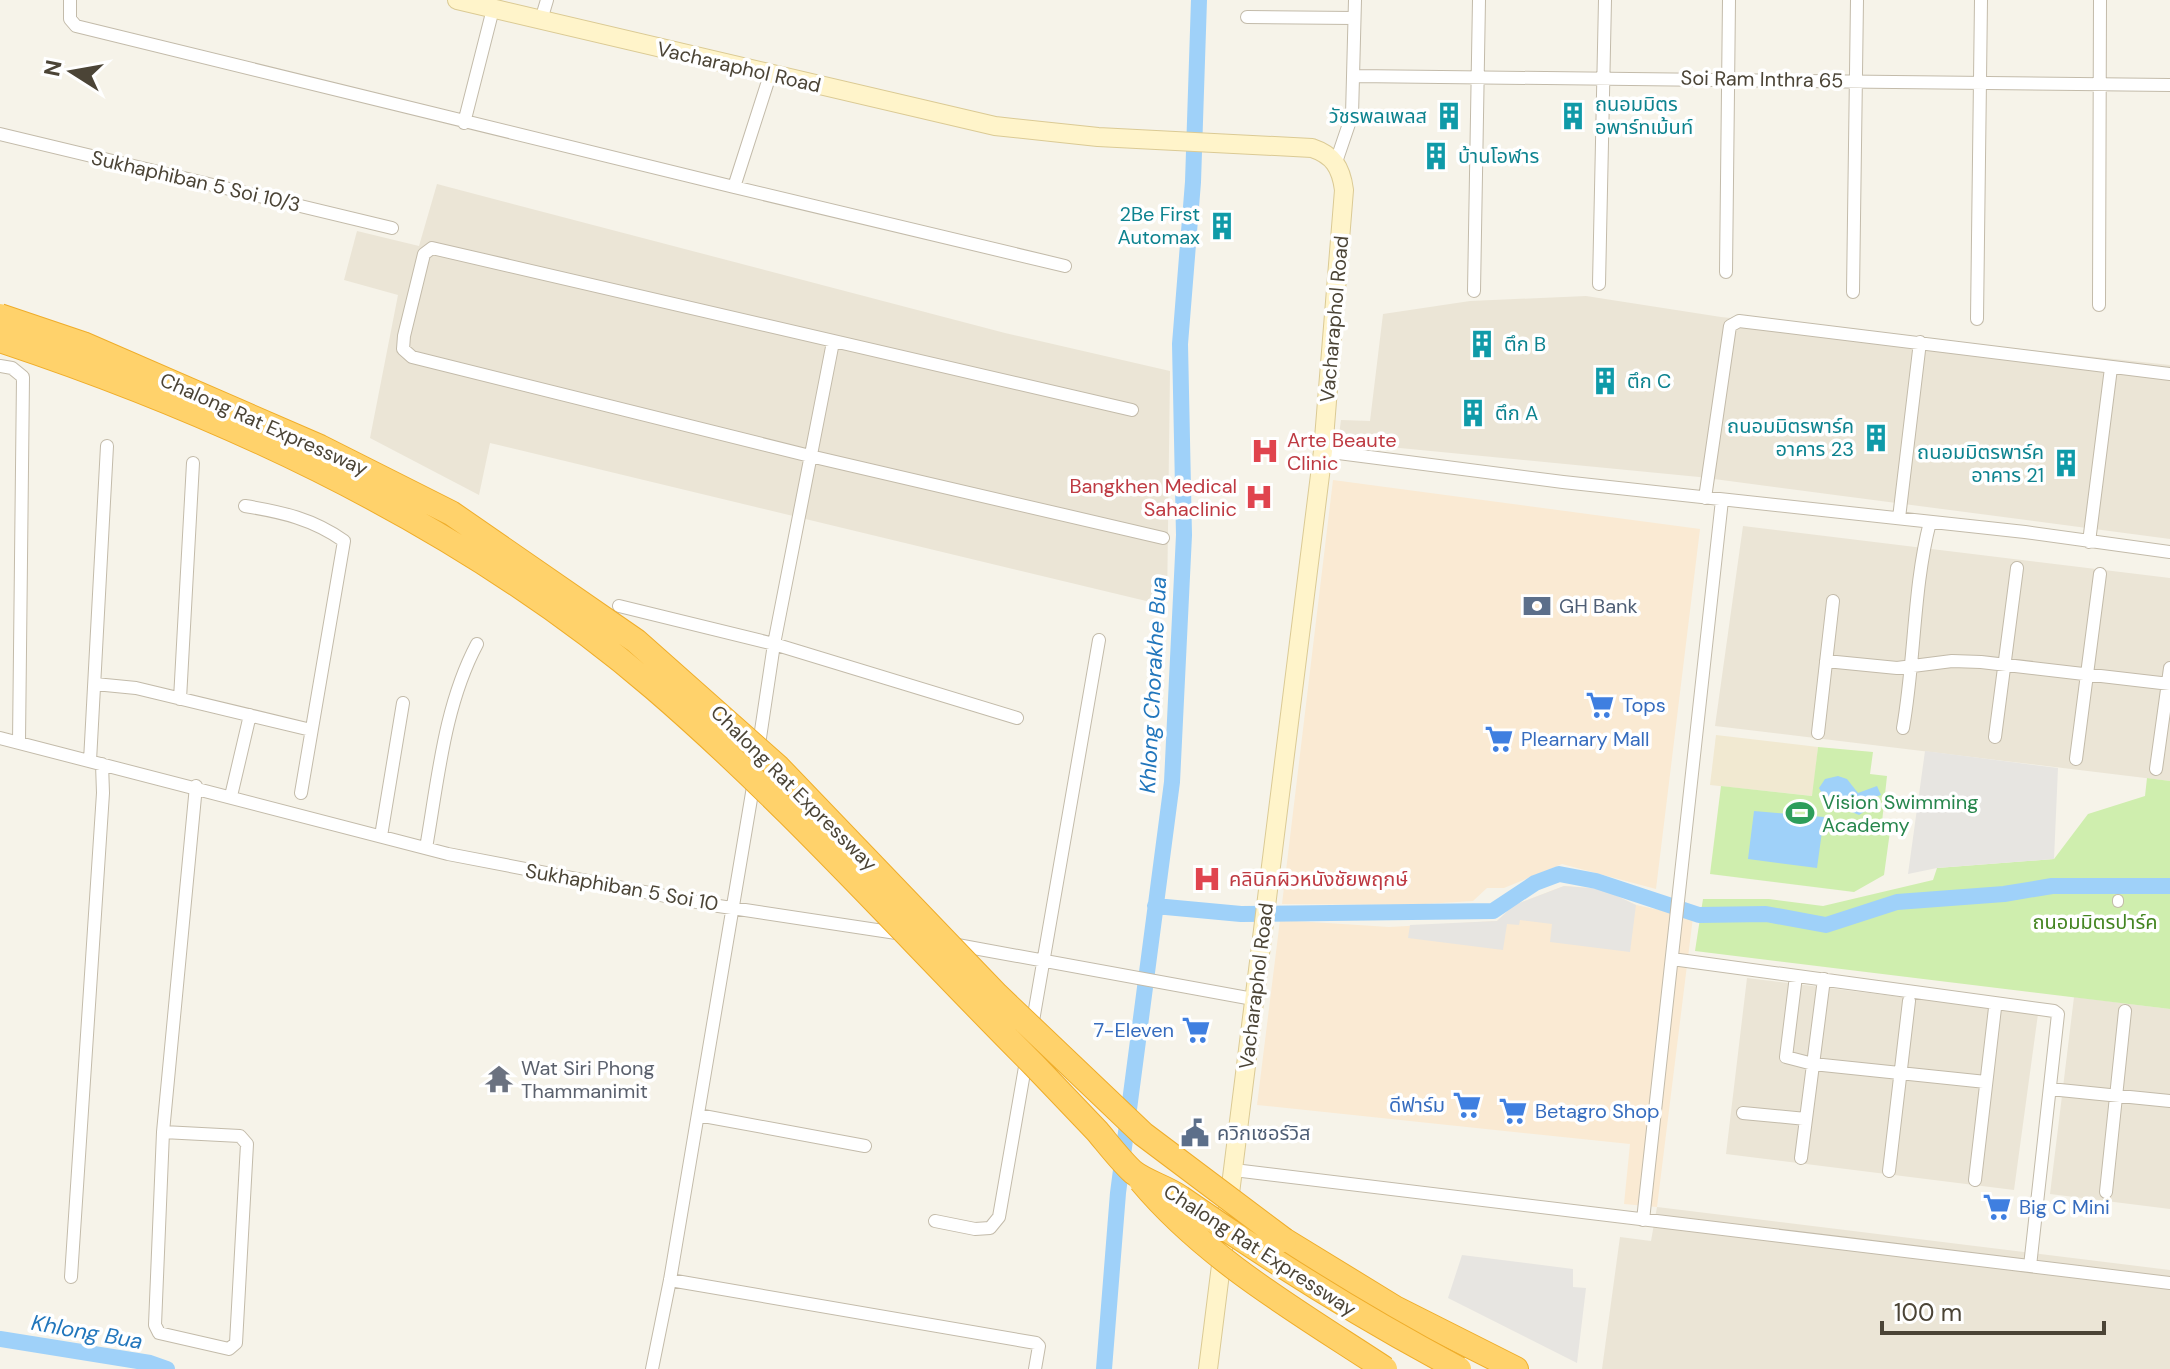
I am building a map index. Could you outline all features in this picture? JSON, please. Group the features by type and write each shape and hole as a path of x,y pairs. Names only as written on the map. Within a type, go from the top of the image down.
{"highway":[{"name":"Chalong Rat Expressway","path":"0,316 83,344 320,447 451,513 562,588 688,683 778,767 997,995 1143,1134 1284,1240 1395,1308 1516,1369"},
{"name":"Chalong Rat Expressway","path":"0,340 99,375 315,470 440,535 552,609 652,686 749,774 1072,1104 1134,1173 1174,1193 1387,1331 1459,1369"},
{"path":"1134,1173 1175,1221 1281,1301 1385,1369"}],"main road":[{"name":"Vacharaphol Road","path":"457,0 995,126 1173,142 1312,148 1326,152 1336,162 1344,190 1323,451 1208,1369"}],"street":[{"path":"70,0 70,19 76,26 464,123 1065,266"},
{"path":"541,20 547,0"},
{"path":"1336,162 1352,115 1355,0"},
{"path":"1474,291 1479,0"},
{"path":"1599,284 1605,0"},
{"path":"1726,272 1729,0"},
{"path":"1853,292 1857,0"},
{"path":"1977,319 1981,0"},
{"path":"2099,305 2100,0"},
{"path":"464,123 493,9"},
{"path":"1247,17 1354,18"},
{"path":"734,187 770,75"},
{"name":"Soi Ram Inthra 65","path":"1355,76 2170,85"},
{"name":"Sukhaphiban 5 Soi 10/3","path":"0,134 392,228"},
{"path":"1132,410 432,248 424,254 404,336 403,349 412,357 810,456 1163,538"},
{"path":"1705,498 1730,326 1733,323 1920,342 2170,374"},
{"path":"652,1369 734,907 774,644 833,342"},
{"path":"1899,518 1920,342"},
{"path":"0,366 12,368 23,377 19,742"},
{"path":"2089,542 2111,368"},
{"path":"71,1277 96,763 95,684 107,446"},
{"path":"1323,451 2170,552"},
{"path":"180,699 193,463"},
{"path":"1643,1220 1722,500"},
{"path":"245,506 282,512 322,526 344,541 301,793"},
{"path":"1903,728 1914,666 1922,552 1930,522"},
{"path":"1995,737 2017,568"},
{"path":"2076,759 2100,574"},
{"path":"1818,733 1833,601"},
{"path":"619,606 774,644 1017,718"},
{"path":"935,1221 975,1229 990,1228 999,1217 1099,640"},
{"path":"426,848 451,710 462,673 477,644"},
{"path":"1826,661 1914,666 1952,661 2169,684"},
{"path":"2156,769 2170,668"},
{"path":"95,684 136,688 311,730"},
{"path":"381,836 403,703"},
{"path":"231,796 250,715"},
{"name":"Sukhaphiban 5 Soi 10","path":"0,738 196,786 426,848 537,873 872,928 1041,962 1253,999"},
{"path":"163,1132 240,1136 247,1144 236,1343 229,1349 155,1330 163,1132 196,786"},
{"path":"1672,959 2054,1011 2058,1014 2030,1266"},
{"path":"1796,976 1785,1056 1813,1064 1986,1082"},
{"path":"1801,1158 1824,979"},
{"path":"1889,1171 1909,1001"},
{"path":"1975,1180 1995,1008"},
{"path":"2106,1192 2125,1011"},
{"path":"2050,1089 2170,1101"},
{"path":"1743,1113 1806,1119"},
{"path":"698,1115 865,1146"},
{"path":"1234,1170 2170,1283"},
{"path":"670,1280 1036,1343 1039,1346 1035,1369"}],"shaded area":[{"path":"437,184 1005,333 1170,371 1167,606 490,443 479,495 370,438 398,295 344,280 357,231 419,246"},
{"path":"1586,296 1721,317 2170,365 2170,539 1699,477 1338,442 1341,420 1370,421 1383,314 1470,301"},
{"path":"1333,480 1700,529 1656,889 1562,864 1504,888 1487,888 1473,901 1409,905 1282,904"},
{"path":"1743,526 2170,578 2170,781 1715,726"},
{"path":"1716,735 1818,747 1813,796 1710,785"},
{"path":"1925,751 2058,768 2054,859 1937,868 1908,874"},
{"path":"1564,886 1602,889 1636,905 1693,917 1657,1207 1624,1204 1630,1144 1257,1105 1280,920 1389,927 1497,921 1514,905"},
{"path":"1564,886 1602,889 1636,905 1630,952 1550,942 1552,924 1520,920 1519,925 1507,924 1503,950 1408,938 1410,925 1497,921 1514,905"},
{"path":"1747,978 2038,1014 2014,1190 1726,1154"},
{"path":"2074,997 2170,1009 2170,1209 2050,1194"},
{"path":"1657,1207 2170,1270 2170,1369 1602,1369 1620,1237 1651,1241"},
{"path":"1462,1255 1573,1269 1573,1287 1586,1288 1577,1363 1448,1298"}],"green space":[{"name":"Vision Swimming Academy","path":"1818,747 1873,752 1870,774 1887,776 1882,822 1891,824 1884,875 1854,892 1710,874 1721,786 1812,796"},
{"name":"ถนอมมิตรปาร์ค","path":"2147,778 2170,781 2170,1009 1695,951 1703,899 1769,899 1823,906 1933,880 1937,868 2054,859 2088,814 2145,796"}],"water":[{"path":"1838,776 1847,779 1858,793 1877,786 1881,795 1868,799 1868,809 1859,815 1852,812 1846,799 1827,803 1819,788 1825,779"},
{"path":"1754,811 1824,817 1817,868 1748,859"}],"waterway":[{"name":"Khlong Chorakhe Bua","path":"1104,1369 1118,1193 1172,782 1184,535 1180,344 1193,182 1199,0"},
{"path":"1155,906 1241,914 1493,911 1535,883 1559,874 1596,881 1699,915 1766,914 1826,925 1897,902 2004,894 2052,886 2170,886"},
{"name":"Khlong Bua","path":"0,1339 150,1363 167,1369"}],"place":[{"name":"วัชรพลเพลส","path":"1449,116"},
{"name":"ถนอมมิตร อพาร์ทเม้นท์","path":"1573,116"},
{"name":"บ้านโอฬาร","path":"1436,156"},
{"name":"2Be First Automax","path":"1222,226"},
{"name":"ตึก B","path":"1482,344"},
{"name":"ตึก C","path":"1605,381"},
{"name":"ตึก A","path":"1473,413"},
{"name":"ถนอมมิตรพาร์ค อาคาร 23","path":"1876,438"},
{"name":"Arte Beaute Clinic","path":"1265,451"},
{"name":"ถนอมมิตรพาร์ค อาคาร 21","path":"2066,463"},
{"name":"Bangkhen Medical Sahaclinic","path":"1259,497"},
{"name":"GH Bank","path":"1537,606"},
{"name":"Tops","path":"1600,705"},
{"name":"Plearnary Mall","path":"1499,739"},
{"name":"Vision Swimming Academy","path":"1800,813"},
{"name":"คลินิกผิวหนังชัยพฤกษ์","path":"1207,879"},
{"name":"7-Eleven","path":"1196,1030"},
{"name":"Wat Siri Phong Thammanimit","path":"499,1079"},
{"name":"ดีฟาร์ม","path":"1467,1105"},
{"name":"Betagro Shop","path":"1513,1111"},
{"name":"ควิกเซอร์วิส","path":"1195,1133"},
{"name":"Big C Mini","path":"1997,1207"}]}
